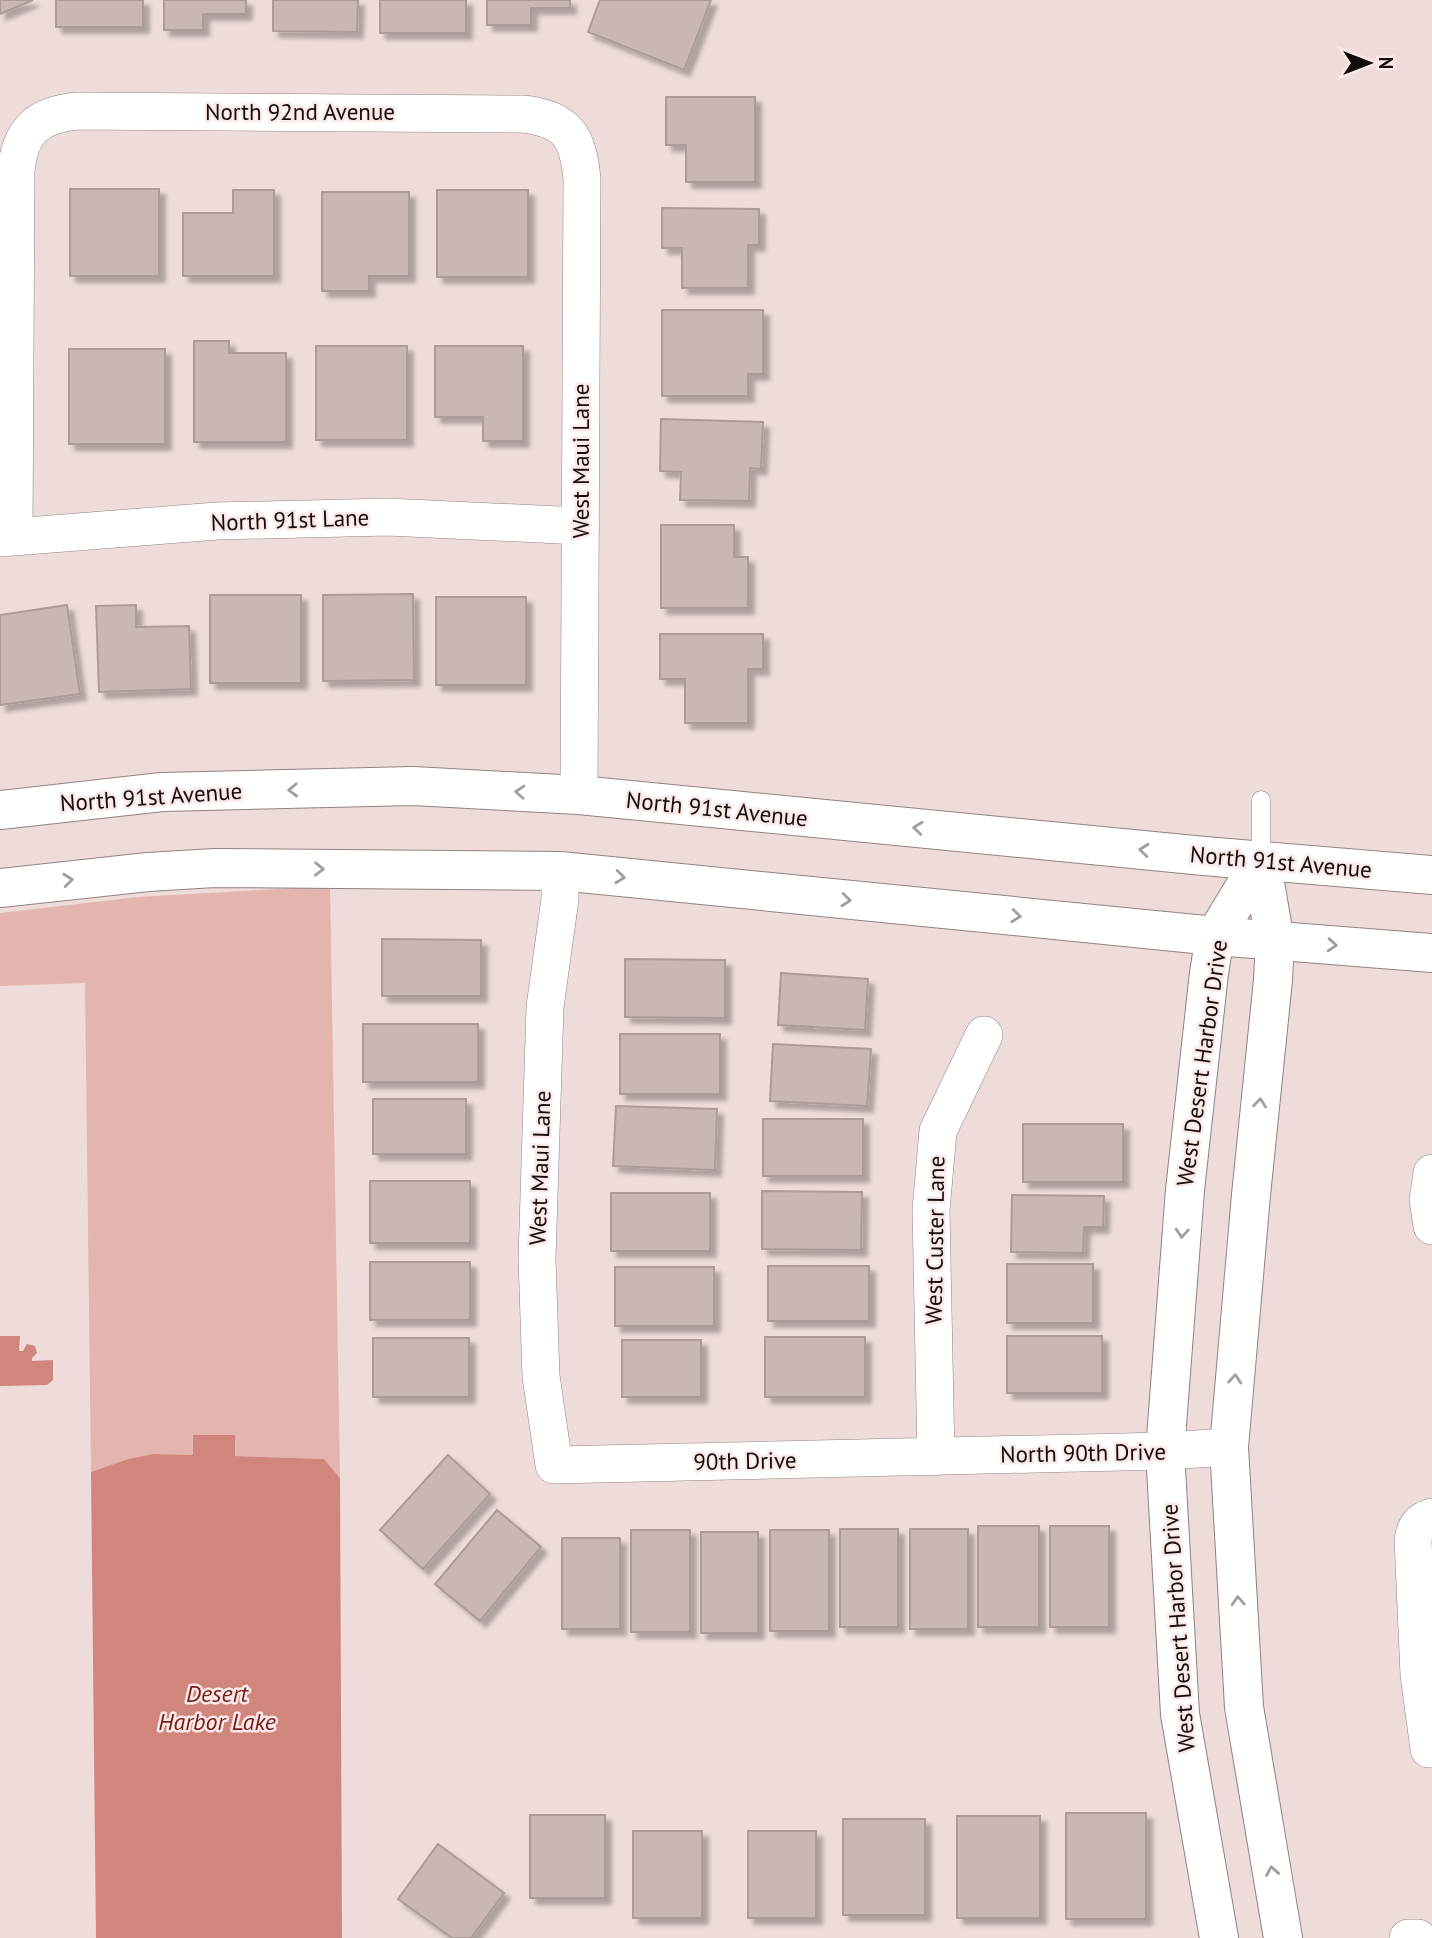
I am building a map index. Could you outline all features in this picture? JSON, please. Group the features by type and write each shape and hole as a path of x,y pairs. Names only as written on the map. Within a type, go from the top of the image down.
{"main road":[{"name":"North 91st Avenue","path":"0,810 162,792 414,786 579,795 1432,875"},
{"name":"West Desert Harbor Drive","path":"1219,1938 1180,1714 1165,1451 1185,1190 1215,936 1261,860"},
{"path":"1261,860 1275,941 1273,980 1251,1195 1230,1447 1244,1707 1283,1938"},
{"path":"0,888 148,872 215,868 560,871 1215,936 1432,953"}],"street":[{"name":"North 92nd Avenue","path":"7,537 17,155 23,139 33,126 46,117 77,111 523,114 554,120 566,130"},
{"name":"West Maui Lane","path":"566,130 575,144 582,179 579,795"},
{"name":"North 91st Lane","path":"7,537 217,522 388,517 581,526"},
{"name":"West Maui Lane","path":"554,1465 541,1376 537,1259 545,1007 560,899 560,871"},
{"name":"West Custer Lane","path":"936,1457 931,1210 938,1131 984,1035"},
{"path":"1432,1173 1428,1200 1432,1226"},
{"name":"North 90th Drive","path":"936,1457 1230,1447"},
{"name":"90th Drive","path":"554,1465 936,1457"},
{"path":"1432,1517 1423,1520 1415,1528 1413,1540 1419,1675 1429,1749 1432,1749"},
{"path":"1408,1938 1418,1938"}],"lane":[{"path":"1261,800 1261,860"}],"shaded area":[{"path":"330,886 340,1478 324,1459 235,1456 235,1436 193,1436 193,1455 153,1454 128,1459 91,1472 85,983 0,986 0,913 138,897"}],"water":[{"path":"0,1336 20,1336 19,1351 23,1351 27,1344 35,1346 37,1353 32,1361 53,1360 53,1380 47,1385 0,1386"},
{"name":"Desert Harbor Lake","path":"193,1435 235,1435 235,1456 324,1459 340,1478 342,1938 96,1938 91,1472 128,1459 153,1454 193,1455"}],"building":[{"path":"0,0 33,0 0,14"},
{"path":"56,0 143,0 143,27 56,27"},
{"path":"164,0 246,0 246,14 203,14 203,30 164,30"},
{"path":"273,0 358,0 357,32 273,31"},
{"path":"380,0 466,0 466,33 380,33"},
{"path":"487,0 570,0 570,8 531,8 531,25 487,25"},
{"path":"600,0 711,0 684,70 588,32"},
{"path":"666,97 755,97 755,182 686,182 686,145 666,145"},
{"path":"70,189 159,189 159,276 70,276"},
{"path":"233,190 274,190 274,276 183,276 183,213 233,213"},
{"path":"437,190 528,190 528,277 437,277"},
{"path":"322,192 409,192 409,276 369,276 369,291 322,291"},
{"path":"662,208 759,209 759,245 748,245 748,288 682,288 682,248 662,248"},
{"path":"662,310 763,310 763,374 748,374 748,396 662,396"},
{"path":"194,341 229,341 229,353 286,353 286,442 194,442"},
{"path":"316,346 407,346 407,440 316,440"},
{"path":"435,346 523,346 523,441 483,441 483,417 435,417"},
{"path":"69,349 165,349 165,444 69,444"},
{"path":"661,419 763,422 761,469 750,468 749,501 680,500 681,472 660,471"},
{"path":"661,525 734,525 734,557 748,557 748,608 661,608"},
{"path":"413,594 414,680 323,681 323,595"},
{"path":"210,595 301,595 301,683 210,683"},
{"path":"436,597 526,597 526,685 436,685"},
{"path":"67,605 80,694 0,705 0,615"},
{"path":"136,605 136,627 189,626 191,689 99,692 96,606"},
{"path":"660,634 763,634 763,669 748,669 748,723 685,723 685,679 660,679"},
{"path":"382,939 481,940 481,996 382,996"},
{"path":"625,959 725,960 725,1018 625,1017"},
{"path":"781,973 868,979 865,1030 778,1025"},
{"path":"363,1024 478,1024 478,1082 363,1082"},
{"path":"620,1034 720,1034 720,1094 620,1094"},
{"path":"773,1044 871,1049 867,1106 770,1101"},
{"path":"373,1099 466,1099 466,1154 373,1154"},
{"path":"616,1106 717,1109 715,1170 613,1166"},
{"path":"763,1119 863,1119 863,1176 763,1176"},
{"path":"1023,1124 1123,1124 1123,1182 1023,1182"},
{"path":"370,1181 470,1181 470,1243 370,1243"},
{"path":"762,1191 862,1192 861,1250 762,1249"},
{"path":"611,1193 710,1193 710,1251 611,1251"},
{"path":"1012,1195 1104,1196 1103,1227 1084,1227 1083,1253 1011,1252"},
{"path":"370,1262 470,1262 470,1320 370,1320"},
{"path":"1007,1264 1093,1264 1093,1323 1007,1323"},
{"path":"768,1266 869,1266 869,1321 768,1321"},
{"path":"615,1267 714,1267 714,1326 615,1326"},
{"path":"1007,1336 1102,1336 1102,1393 1007,1393"},
{"path":"765,1337 865,1337 865,1397 765,1397"},
{"path":"373,1338 469,1338 469,1397 373,1397"},
{"path":"622,1340 701,1340 701,1397 622,1397"},
{"path":"448,1455 490,1494 423,1569 380,1530"},
{"path":"497,1510 541,1547 480,1621 435,1584"},
{"path":"978,1526 1039,1526 1039,1627 978,1627"},
{"path":"1050,1526 1109,1526 1109,1627 1050,1627"},
{"path":"840,1529 898,1529 898,1627 840,1627"},
{"path":"910,1529 968,1529 968,1629 910,1629"},
{"path":"631,1530 690,1530 690,1632 631,1632"},
{"path":"770,1530 829,1530 829,1631 770,1631"},
{"path":"701,1532 758,1532 758,1633 701,1633"},
{"path":"562,1538 620,1538 620,1629 562,1629"},
{"path":"1066,1813 1146,1813 1146,1919 1066,1919"},
{"path":"530,1815 605,1815 605,1898 530,1898"},
{"path":"957,1816 1040,1816 1040,1918 957,1918"},
{"path":"843,1819 925,1819 925,1915 843,1915"},
{"path":"633,1831 702,1831 702,1918 633,1918"},
{"path":"748,1831 816,1831 816,1918 748,1918"},
{"path":"438,1844 504,1893 471,1938 452,1938 398,1899"}]}
